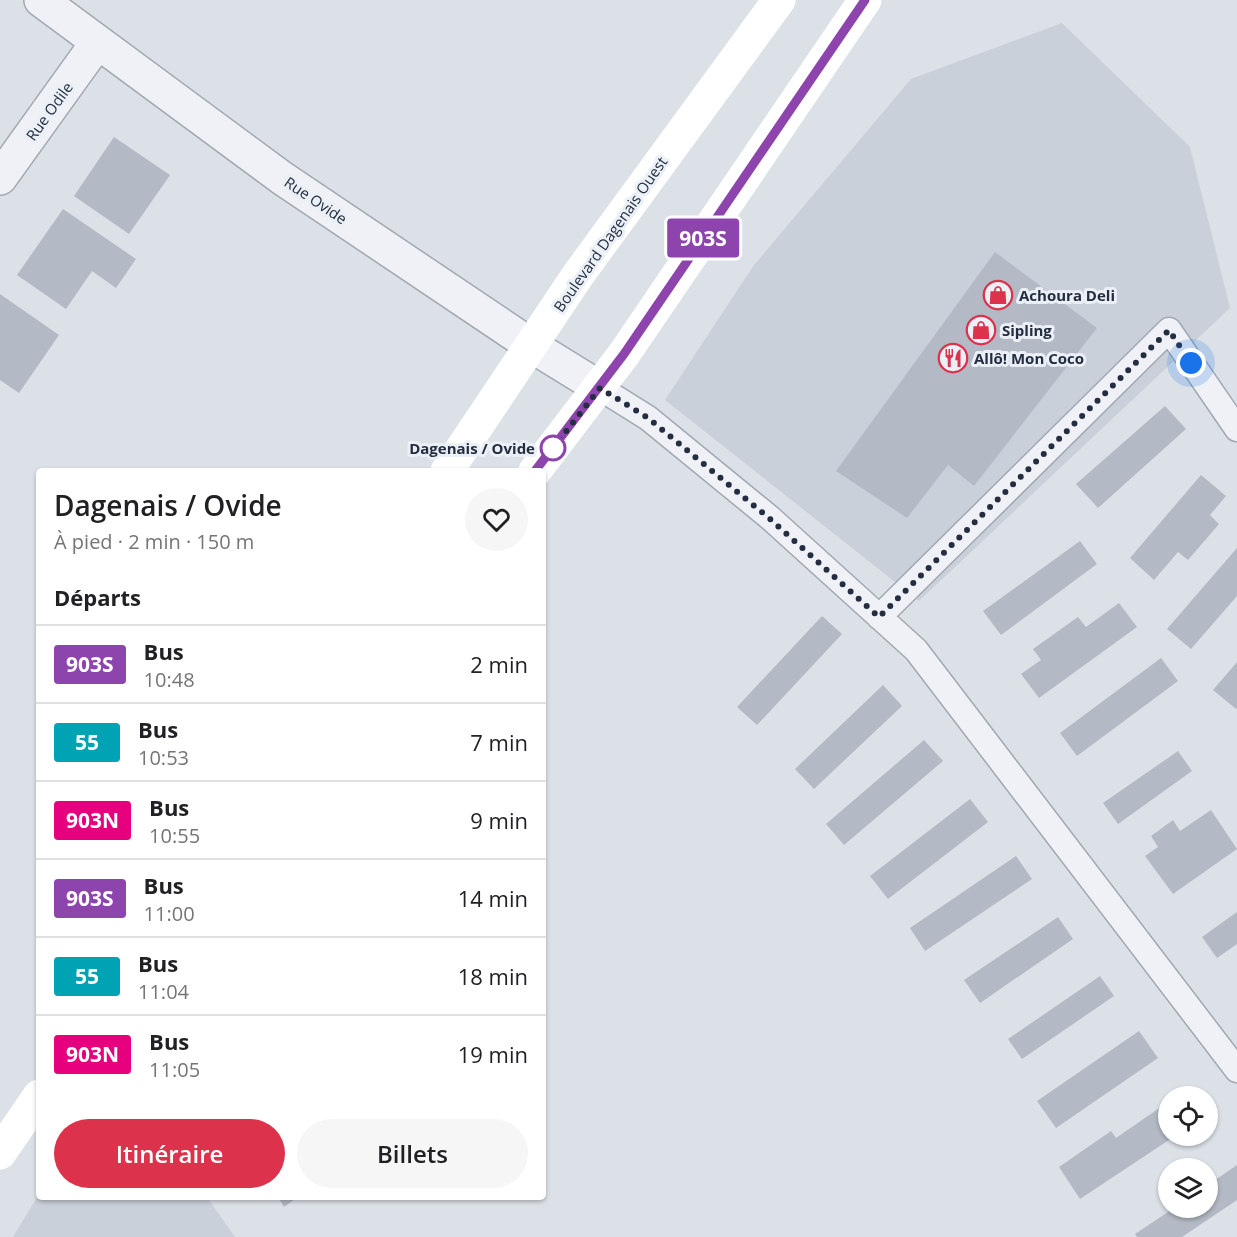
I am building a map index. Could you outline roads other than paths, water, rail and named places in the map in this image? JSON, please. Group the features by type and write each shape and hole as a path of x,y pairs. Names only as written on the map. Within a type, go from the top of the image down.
{"main road":[{"name":"Boulevard Dagenais Ouest","path":"449,468 578,275 779,0"},
{"path":"537,468 600,388 865,0"},
{"path":"0,1153 36,1100"}],"street":[{"name":"Rue Ovide","path":"41,0 282,178 532,346 600,388"},
{"name":"Rue Odile","path":"0,178 97,43"}],"lane":[{"path":"879,617 1169,330 1237,429"},
{"path":"600,388 648,418 769,518 916,650 1237,1070"}],"place":[{"name":"Achoura Deli","path":"998,295"},
{"name":"Sipling","path":"981,330"},
{"name":"Allô! Mon Coco","path":"953,358"},
{"name":"Dagenais / Ovide","path":"553,448"}]}
